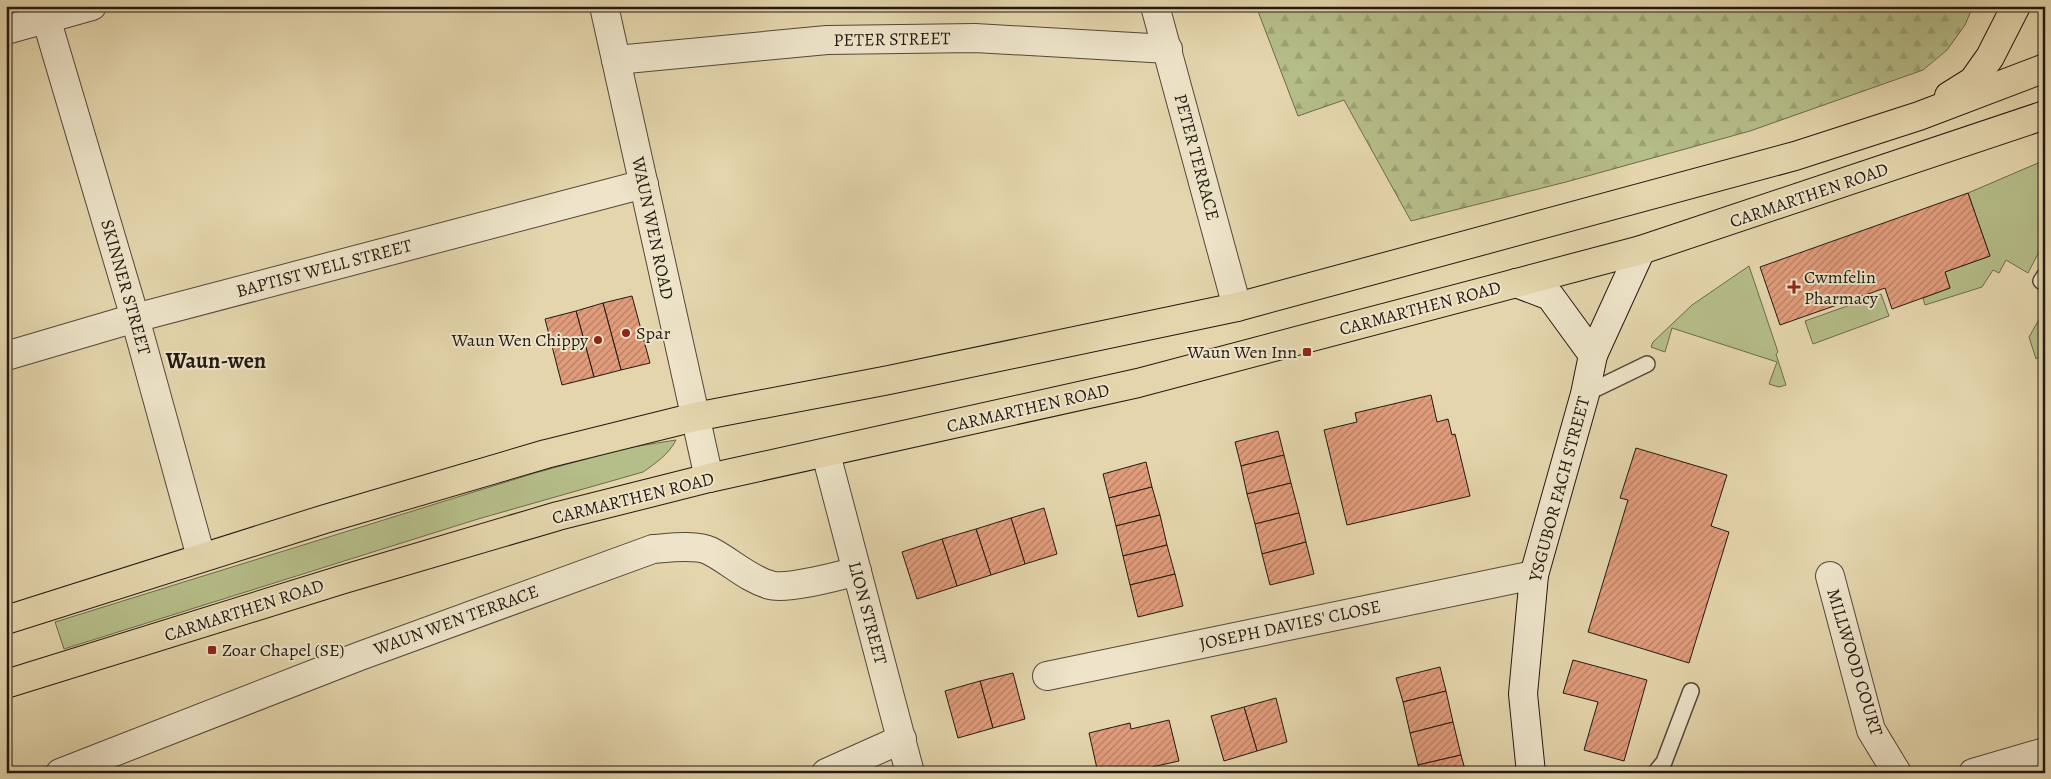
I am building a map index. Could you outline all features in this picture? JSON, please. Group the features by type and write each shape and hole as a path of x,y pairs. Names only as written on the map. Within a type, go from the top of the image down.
{"main road":[{"path":"1919,116 1973,81 1990,57 2016,6"},
{"path":"6,620 201,557 537,456 694,416 889,380 1237,307 1794,156 1919,116 2045,68"},
{"name":"CARMARTHEN ROAD","path":"6,684 539,521 708,478 826,454 1138,383 1641,250 2045,115"}],"street":[{"path":"6,30 92,6"},
{"name":"WAUN WEN ROAD","path":"604,6 708,478"},
{"name":"PETER TERRACE","path":"1156,6 1237,307"},
{"name":"SKINNER STREET","path":"46,18 135,318 201,557"},
{"name":"PETER STREET","path":"616,60 837,40 975,38 1168,49"},
{"name":"BAPTIST WELL STREET","path":"6,356 135,318 644,184"},
{"name":"YSGUBOR FACH STREET","path":"1531,773 1523,694 1534,575 1585,394 1593,355 1641,250"},
{"path":"1516,283 1550,296 1593,355"},
{"name":"LION STREET","path":"826,454 910,773"},
{"name":"WAUN WEN TERRACE","path":"60,773 369,652 653,549 677,547 708,550 736,569 771,586 817,581 857,571"},
{"name":"JOSEPH DAVIES' CLOSE","path":"1047,676 1534,575"},
{"name":"MILLWOOD COURT","path":"1830,576 1871,730 1897,773"},
{"path":"826,773 902,739"},
{"path":"1973,773 2045,752"}],"lane":[{"path":"1585,394 1647,364"},
{"path":"1655,773 1664,762 1691,691"}],"green space":[{"path":"1256,6 1973,6 1965,25 1947,50 1923,70 1750,131 1566,182 1411,221 1344,100 1298,116"},
{"path":"2045,160 2045,240 2028,273 2006,260 1999,273 1993,270 1982,287 1925,305 1923,298 1950,288 1945,272 1990,256 1968,193"},
{"path":"1749,266 1778,352 1776,354 1786,385 1779,387 1769,384 1777,362 1672,328 1665,352 1651,347 1653,342 1692,305"},
{"path":"1881,294 1889,316 1813,344 1805,321"},
{"path":"2045,309 2045,352 2036,359 2029,337"},
{"path":"676,440 666,454 643,472 478,519 64,649 55,622 535,473 626,448"}],"building":[{"path":"1968,193 1990,256 1945,272 1950,288 1892,309 1885,288 1780,325 1760,267"},
{"path":"632,296 650,363 621,370 603,303"},
{"path":"603,303 621,370 594,377 576,311"},
{"path":"576,311 594,377 562,385 545,319"},
{"path":"1431,395 1437,422 1448,419 1452,435 1455,434 1470,496 1347,525 1324,430 1357,422 1355,413"},
{"path":"1278,431 1284,455 1241,466 1235,442"},
{"path":"1636,448 1727,475 1711,526 1729,532 1689,663 1588,632 1628,500 1620,498"},
{"path":"1284,455 1291,483 1247,494 1241,466"},
{"path":"1146,462 1152,487 1109,498 1103,474"},
{"path":"1291,483 1299,513 1255,524 1247,494"},
{"path":"1152,487 1160,515 1116,526 1109,498"},
{"path":"1044,508 1057,554 1025,564 1011,518"},
{"path":"1299,513 1306,542 1262,554 1255,524"},
{"path":"1160,515 1167,545 1123,556 1116,526"},
{"path":"1011,518 1025,564 991,575 976,529"},
{"path":"976,529 991,575 957,586 942,539"},
{"path":"942,539 957,586 917,599 902,552"},
{"path":"1306,542 1314,574 1270,585 1262,554"},
{"path":"1167,545 1175,574 1130,585 1123,556"},
{"path":"1175,574 1183,606 1138,617 1130,585"},
{"path":"1573,660 1647,680 1624,761 1584,750 1598,702 1563,693"},
{"path":"1440,667 1446,691 1403,702 1396,678"},
{"path":"1013,673 1025,719 993,728 980,681"},
{"path":"980,681 993,728 958,738 945,691"},
{"path":"1446,691 1453,722 1410,733 1403,702"},
{"path":"1276,698 1287,742 1257,751 1244,707"},
{"path":"1244,707 1257,751 1224,761 1211,716"},
{"path":"1169,720 1179,761 1152,767 1154,773 1098,773 1089,733 1130,723 1131,729"},
{"path":"1453,722 1461,755 1418,765 1410,733"},
{"path":"1461,755 1466,773 1419,773 1418,765"}],"place":[{"name":"Cwmfelin Pharmacy","path":"1794,287"},
{"name":"Spar","path":"626,333"},
{"name":"Waun Wen Chippy","path":"598,340"},
{"name":"Waun Wen Inn","path":"1307,352"},
{"name":"Zoar Chapel (SE)","path":"212,650"}],"district":[{"name":"Waun-wen","path":"216,361"}]}
